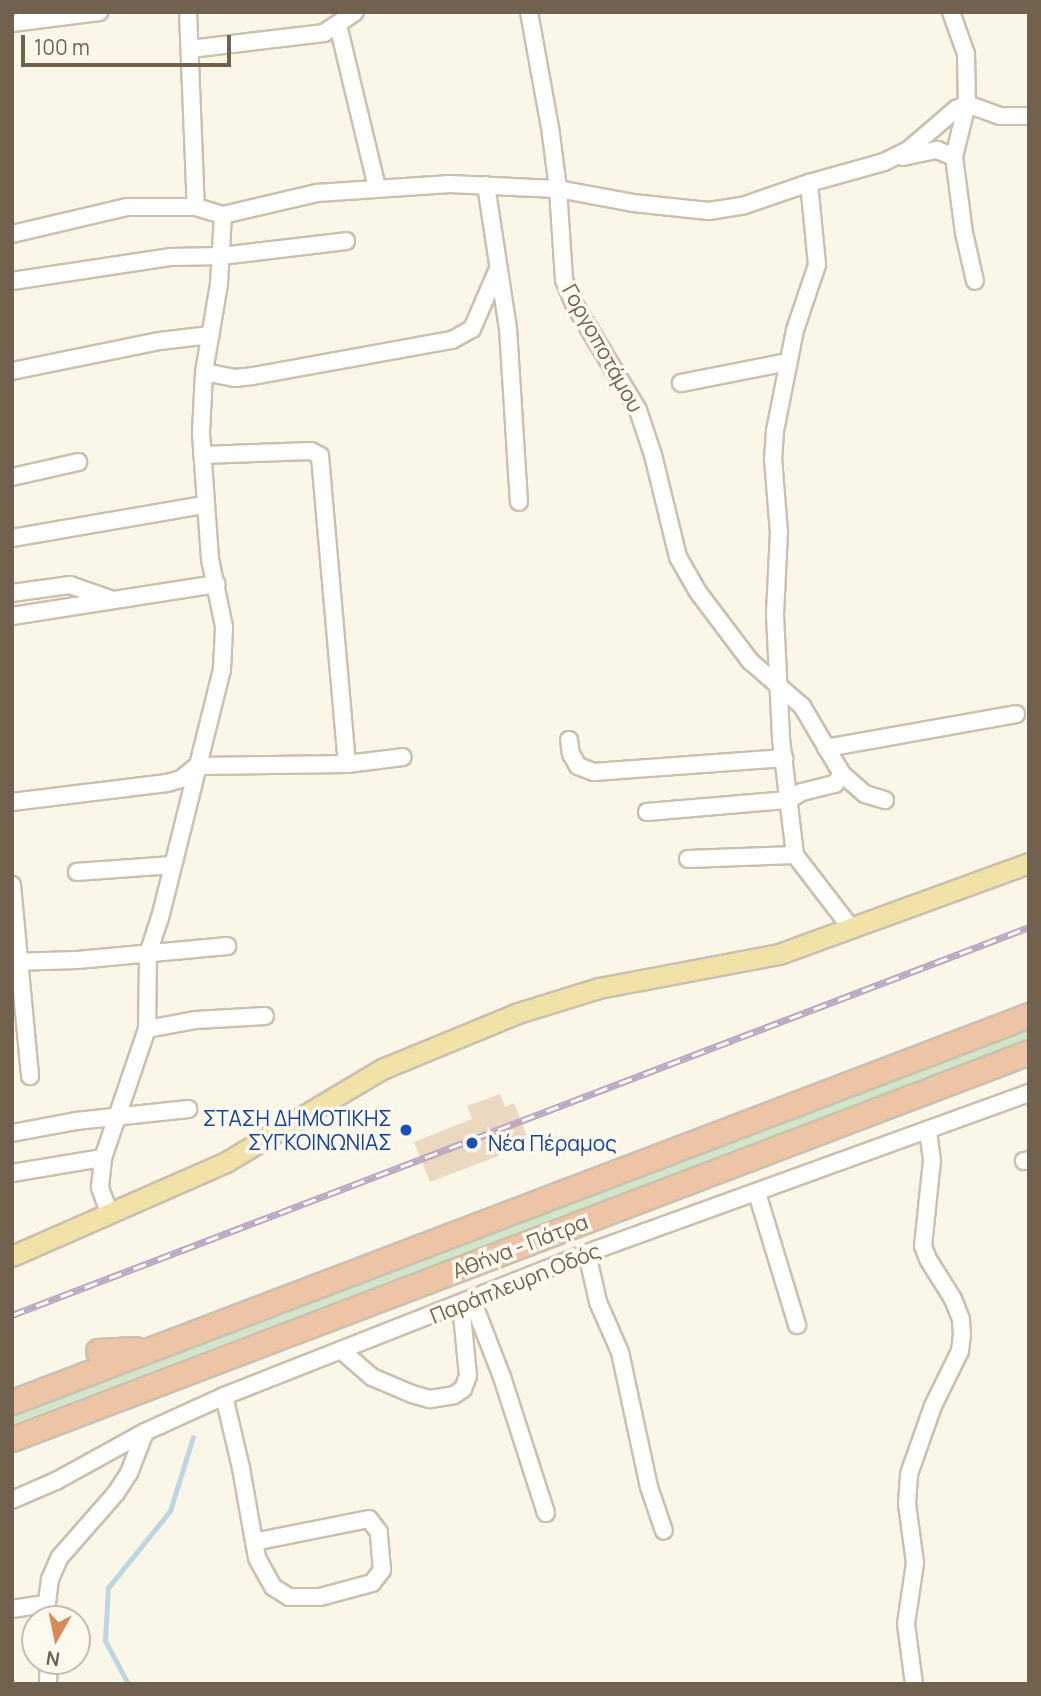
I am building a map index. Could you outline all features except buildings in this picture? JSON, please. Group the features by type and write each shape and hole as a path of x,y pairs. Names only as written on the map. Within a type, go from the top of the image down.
{"highway":[{"name":"Αθήνα - Πάτρα","path":"12,1402 1029,1015"},
{"name":"Αθήνα - Πάτρα","path":"12,1440 1029,1052"},
{"path":"97,1351 156,1348"},
{"path":"101,1423 162,1383"}],"main road":[{"path":"12,1256 226,1162 382,1069 518,1013 599,988 779,954 1029,863"}],"street":[{"path":"12,23 99,12"},
{"path":"188,12 196,207"},
{"name":"Γοργοποτάμου","path":"529,12 558,189 562,261 567,290 638,410 653,455 678,557 698,592 750,661 802,706 842,774"},
{"path":"951,12 965,54 967,104 954,157 964,233 975,281"},
{"path":"190,49 316,34 344,18 377,187"},
{"path":"884,162 907,151 956,109 967,104 1000,116 1029,116"},
{"path":"12,234 127,207 196,207 223,215 285,198 377,187 486,185 558,189 645,205 709,211 745,205 810,183 926,150 944,150 954,157"},
{"path":"810,183 817,265 788,362 775,431 773,458 779,532 775,615 784,758 795,855 852,928"},
{"path":"486,185 510,350 519,502"},
{"path":"110,1215 100,1187 103,1157 147,1030 148,954 222,670 224,627 210,559 202,454 204,372 221,256 223,215"},
{"path":"12,281 171,257 221,256 346,241"},
{"path":"204,372 235,378 253,376 452,340 472,329 498,269"},
{"path":"12,372 160,341 211,335"},
{"path":"681,383 788,362"},
{"path":"202,454 311,451 320,456 347,764"},
{"path":"12,477 78,462"},
{"path":"12,538 204,505"},
{"path":"12,615 217,584"},
{"path":"12,593 70,586 112,600"},
{"path":"826,748 1016,714"},
{"path":"569,740 571,754 578,766 594,772 784,758"},
{"path":"12,802 167,783 181,779 197,766 347,764 403,757"},
{"path":"647,813 788,800 802,792 835,784 842,774 865,794 885,800"},
{"path":"688,859 795,855"},
{"path":"77,873 172,865"},
{"path":"12,885 17,962 30,1076"},
{"path":"17,962 227,946"},
{"path":"147,1030 196,1020 265,1016"},
{"name":"Παράπλευρη Οδός","path":"12,1500 56,1481 145,1432 224,1396 467,1303 587,1253 1029,1093"},
{"path":"12,1133 115,1116 188,1109"},
{"path":"914,1684 906,1624 915,1563 907,1504 909,1474 933,1406 960,1351 962,1335 961,1319 953,1299 923,1246 932,1160 928,1130"},
{"path":"12,1173 103,1157"},
{"path":"757,1193 797,1325"},
{"path":"587,1253 598,1302 620,1352 649,1487 664,1531"},
{"path":"341,1350 372,1377 412,1394 430,1399 454,1395 463,1389 468,1376 467,1303"},
{"path":"467,1303 502,1377 546,1513"},
{"path":"224,1396 241,1468 254,1542 257,1558 273,1587 289,1597 320,1597 372,1583 382,1570 379,1532 369,1519 254,1542"},
{"path":"46,1605 50,1579 60,1557 116,1493 129,1473 145,1432"}],"green space":[{"path":"1029,1030 1029,1038 12,1424 12,1416"}],"waterway":[{"path":"128,1684 105,1641 108,1588 170,1511 193,1437"}],"railway":[{"path":"12,1315 1029,927"}],"place":[{"name":"ΣΤΑΣΗ ΔΗΜΟΤΙΚΗΣ ΣΥΓΚΟΙΝΩΝΙΑΣ","path":"406,1130"},
{"name":"Νέα Πέραμος","path":"472,1143"}]}
